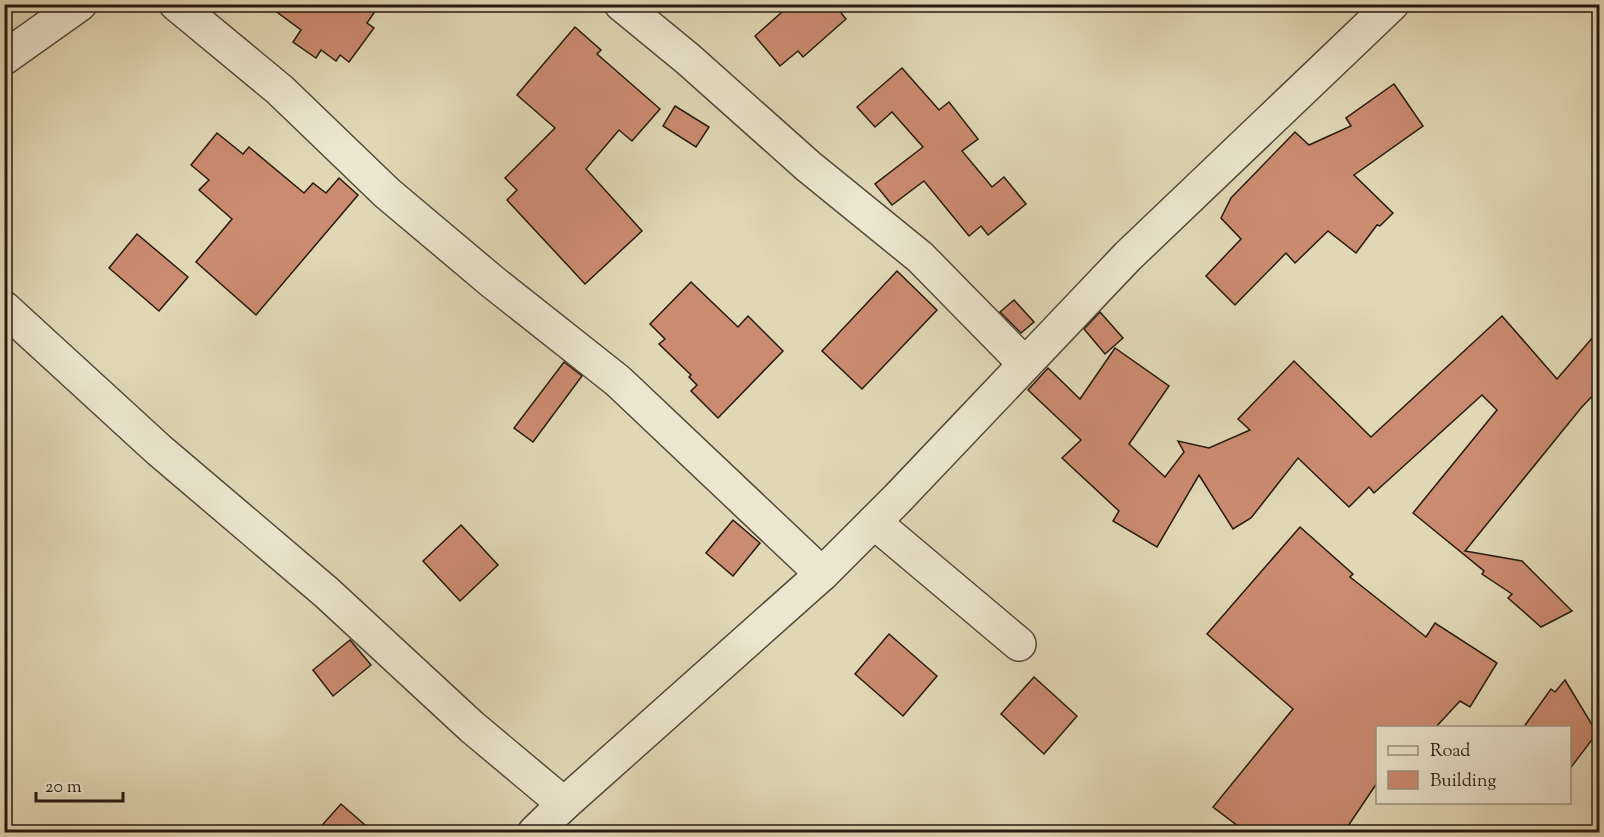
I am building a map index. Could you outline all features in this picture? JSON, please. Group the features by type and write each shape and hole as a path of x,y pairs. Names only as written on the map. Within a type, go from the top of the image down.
{"street":[{"path":"4,58 80,4"},
{"path":"176,4 280,90 387,193 494,283 618,381 822,574"},
{"path":"621,4 688,59 808,166 920,257 1025,364"},
{"path":"535,832 822,574 1128,256 1392,4"},
{"path":"4,308 159,450 326,592 472,727 564,804"},
{"path":"874,522 1019,644"}],"building":[{"path":"266,4 380,4 367,23 374,28 349,62 340,55 336,61 321,50 316,58 293,42 301,30"},
{"path":"791,4 834,4 846,19 803,57 798,51 780,66 755,36"},
{"path":"575,27 601,50 597,54 660,109 632,141 619,130 586,169 642,231 585,284 507,200 517,190 505,178 555,128 517,95"},
{"path":"902,68 939,110 949,102 978,139 962,151 992,187 1004,177 1026,204 988,235 981,226 969,236 924,181 892,205 875,184 923,147 892,112 875,127 857,107"},
{"path":"1394,84 1423,126 1354,175 1393,213 1380,226 1377,225 1356,253 1328,231 1295,263 1286,253 1235,305 1206,276 1241,239 1221,218 1231,198 1295,132 1309,145 1351,126 1346,118"},
{"path":"675,106 709,127 696,147 663,126"},
{"path":"217,133 243,154 249,147 304,193 313,183 326,193 339,178 358,195 256,315 196,262 232,219 199,190 209,180 191,165"},
{"path":"137,234 188,277 159,311 109,268"},
{"path":"897,271 937,310 862,389 822,351"},
{"path":"691,282 738,327 748,316 783,351 718,418 691,391 697,385 689,377 691,375 659,344 665,339 650,324"},
{"path":"1014,300 1034,322 1021,333 1000,312"},
{"path":"1100,312 1123,338 1105,354 1084,329"},
{"path":"1502,316 1557,379 1599,330 1599,389 1465,551 1522,561 1572,611 1541,627 1508,598 1512,594 1482,574 1484,571 1413,513 1497,410 1482,395 1374,493 1369,487 1349,507 1298,458 1251,518 1233,529 1199,475 1157,547 1113,521 1119,511 1062,458 1081,440 1028,390 1048,368 1080,399 1115,348 1169,386 1129,444 1165,477 1184,452 1178,441 1209,448 1250,430 1238,419 1294,361 1371,437"},
{"path":"564,362 582,376 533,442 514,428"},
{"path":"733,520 760,543 733,576 706,553"},
{"path":"461,525 498,565 460,601 423,561"},
{"path":"1300,527 1353,574 1350,577 1426,637 1435,623 1497,663 1470,707 1460,701 1437,726 1376,726 1376,784 1344,832 1246,832 1213,807 1293,709 1207,634"},
{"path":"889,634 937,676 903,716 855,674"},
{"path":"350,640 371,665 333,696 313,670"},
{"path":"1034,677 1077,716 1044,754 1001,714"},
{"path":"1565,680 1597,733 1571,767 1571,726 1524,726 1551,689 1555,692"},
{"path":"341,804 373,832 316,832"}]}
